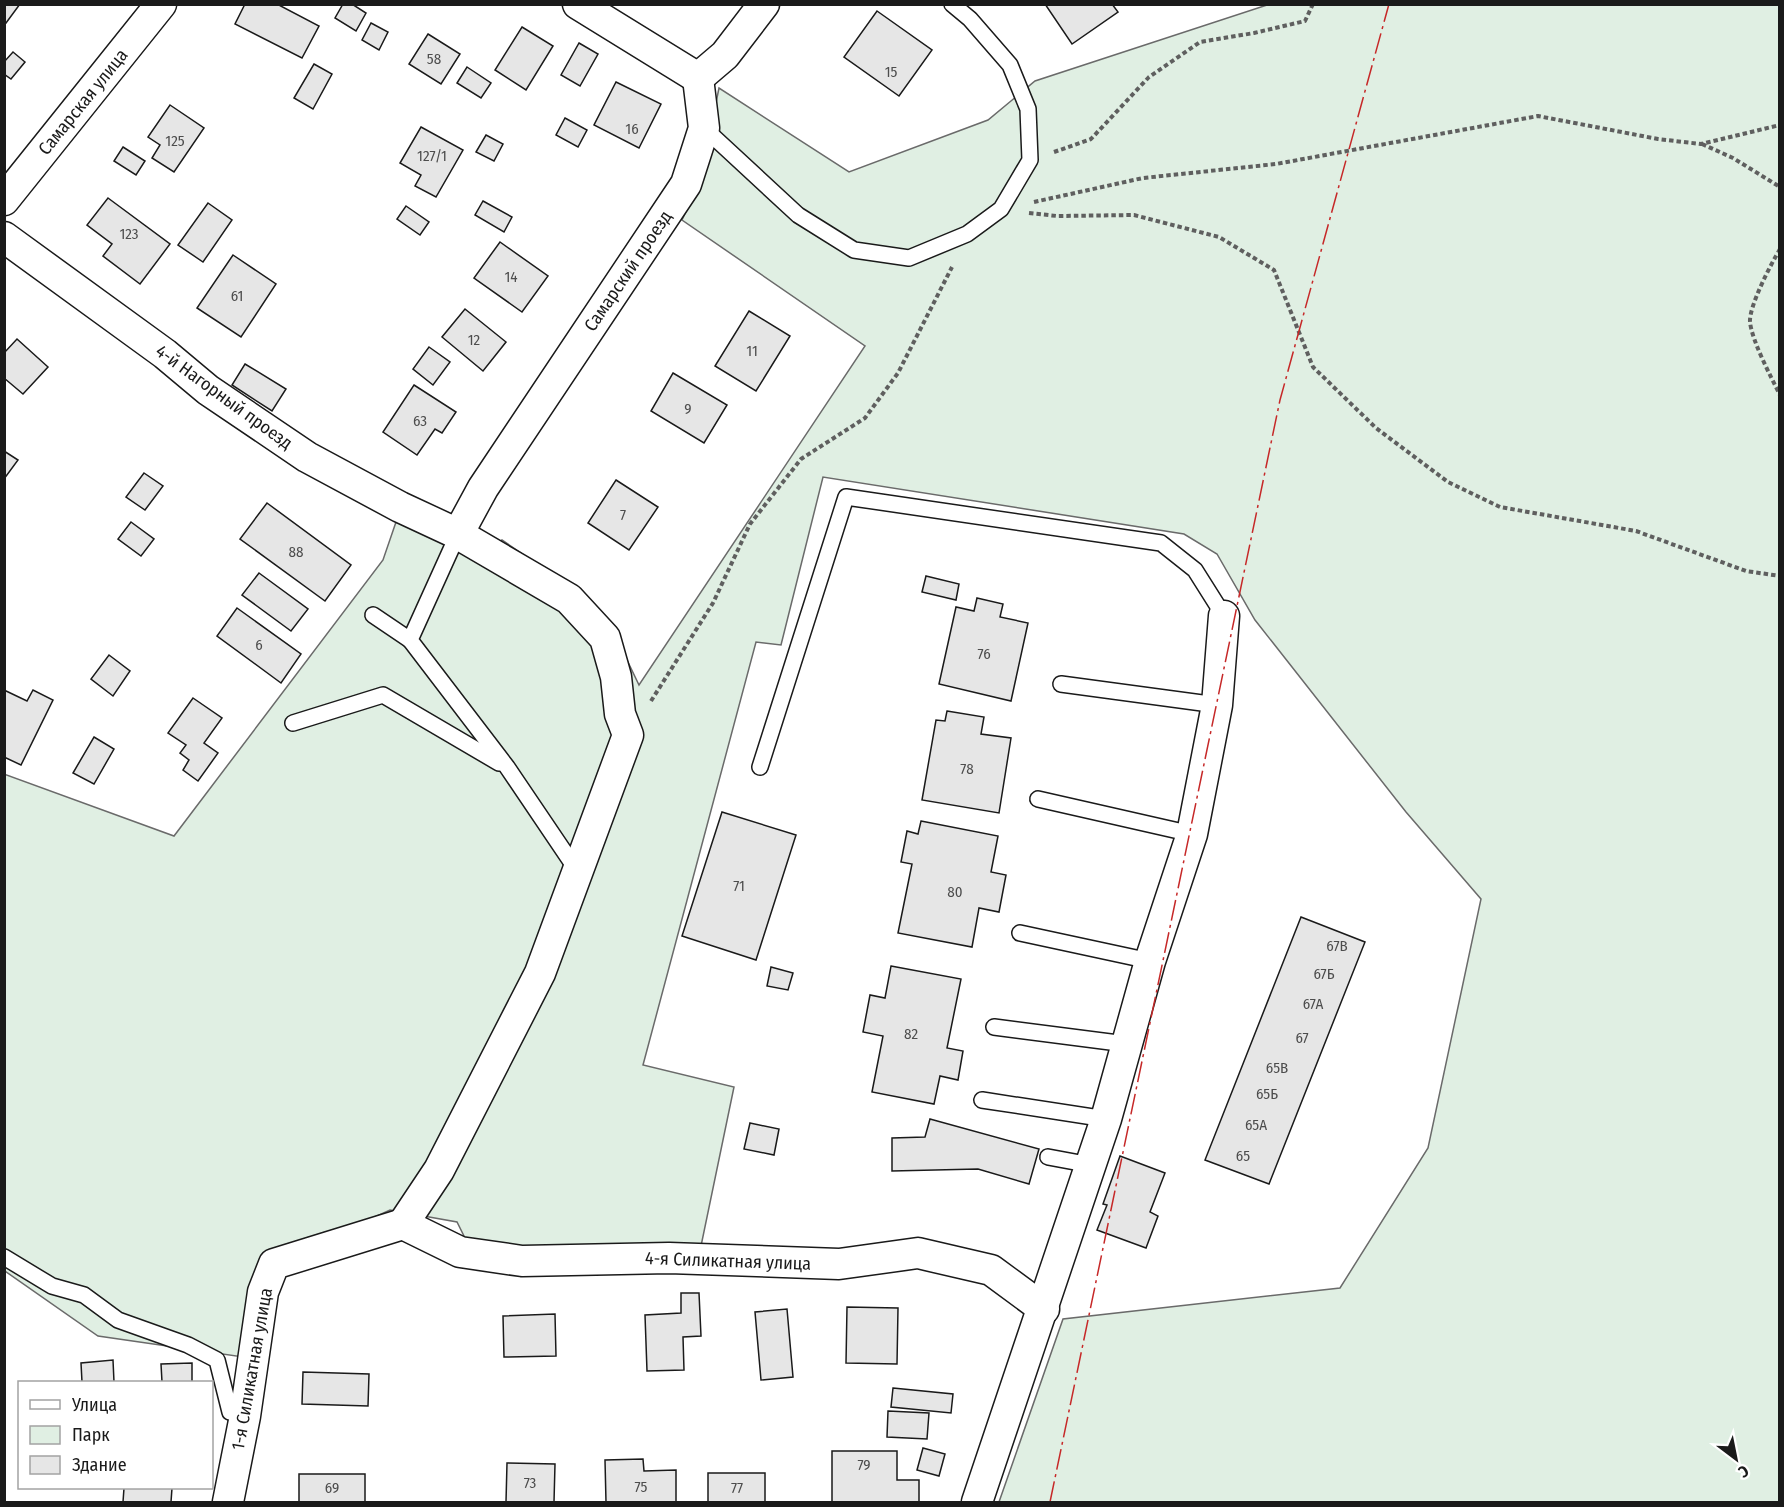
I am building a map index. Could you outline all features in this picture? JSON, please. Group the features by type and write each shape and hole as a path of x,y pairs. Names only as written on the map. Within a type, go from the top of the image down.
{"street":[{"name":"Самарская улица","path":"4,200 161,4"},
{"path":"578,4 698,78 725,55 764,4"},
{"name":"Самарский проезд","path":"458,534 483,488 686,184 704,128 698,78"},
{"name":"4-й Нагорный проезд","path":"4,237 165,354 208,390 307,457 399,507 458,534 569,599 605,638 616,677 620,714 628,735"},
{"path":"976,1503 1044,1309 1106,1119 1150,961 1192,834 1217,705 1224,616"},
{"path":"403,1224 439,1170 540,973 628,735"},
{"name":"4-я Силикатная улица","path":"403,1224 460,1251 522,1261 669,1258 839,1264 918,1253 991,1270 1044,1309"},
{"name":"1-я Силикатная улица","path":"228,1503 245,1416 263,1292 274,1264 403,1224"}],"lane":[{"path":"704,128 798,215 854,250 909,258 966,234 1001,209 1030,160 1028,109 1010,65 970,19 952,4"},
{"path":"760,767 846,496 1161,543 1194,570 1224,616"},
{"path":"410,640 458,534"},
{"path":"373,615 410,640 507,767 578,872"},
{"path":"1061,684 1217,705"},
{"path":"293,723 383,695 507,767"},
{"path":"1038,799 1192,834"},
{"path":"1020,933 1150,961"},
{"path":"994,1027 1126,1044"},
{"path":"982,1101 1106,1119"},
{"path":"1048,1157 1091,1165"},
{"path":"4,1257 52,1286 84,1295 118,1320 188,1345 217,1360 230,1412 245,1416"}],"path":[{"path":"1030,160 1091,139 1149,76 1200,42 1305,21 1313,4"},
{"path":"1001,209 1143,178 1276,164 1538,116 1658,139 1701,144 1733,158 1779,187"},
{"path":"1701,144 1779,125"},
{"path":"1001,209 1057,216 1134,215 1220,237 1274,270 1313,368 1376,428 1448,482 1500,507 1636,531 1746,571 1779,576"},
{"path":"628,735 713,603 750,524 801,459 864,418 898,373 966,234"},
{"path":"1779,249 1764,276 1750,321 1766,369 1779,395"}],"green space":[{"path":"1267,5 1779,5 1779,1502 999,1502 1063,1319 1340,1288 1428,1148 1481,899 1406,812 1255,620 1217,554 1184,534 823,477 781,645 756,642 643,1065 734,1087 701,1246 524,1252 467,1242 457,1222 390,1210 333,1236 264,1260 243,1357 98,1336 5,1271 4,774 174,836 383,560 396,522 482,556 502,540 578,592 614,633 639,685 865,346 682,220 700,181 719,88 849,172 988,120 1035,81"}],"building":[{"path":"4,4 20,4 6,23 4,22"},
{"path":"245,4 277,4 319,26 302,58 235,24"},
{"path":"343,4 352,4 366,13 356,31 335,18"},
{"path":"1045,4 1112,4 1118,12 1072,44"},
{"path":"877,11 932,50 899,96 844,57"},
{"path":"371,23 388,32 379,50 362,40"},
{"path":"522,27 553,46 526,90 495,70"},
{"path":"428,34 460,54 441,84 409,64"},
{"path":"579,43 598,54 580,86 561,75"},
{"path":"13,52 25,62 11,79 4,74 4,62"},
{"path":"314,64 332,74 313,109 294,98"},
{"path":"467,67 491,83 481,98 457,83"},
{"path":"616,82 661,104 639,148 594,125"},
{"path":"170,105 204,128 174,172 152,158 160,145 148,137"},
{"path":"565,118 587,130 578,147 556,135"},
{"path":"421,127 463,150 436,197 415,186 421,175 400,163"},
{"path":"486,135 503,144 494,161 476,152"},
{"path":"123,147 145,161 136,175 114,161"},
{"path":"108,198 170,244 140,284 103,256 112,244 87,225"},
{"path":"483,201 512,217 504,232 475,215"},
{"path":"208,203 232,220 203,262 178,245"},
{"path":"406,206 429,222 420,235 397,219"},
{"path":"500,242 548,276 522,312 474,278"},
{"path":"233,255 276,284 241,337 197,308"},
{"path":"465,309 506,342 483,371 442,337"},
{"path":"749,311 790,336 756,391 715,366"},
{"path":"17,339 48,367 23,394 4,378 4,353"},
{"path":"429,347 450,362 433,385 413,369"},
{"path":"245,364 286,389 272,411 232,385"},
{"path":"673,373 727,405 704,443 651,411"},
{"path":"414,385 456,412 442,433 435,429 417,455 383,432"},
{"path":"4,451 18,460 4,479"},
{"path":"144,473 163,486 145,510 126,497"},
{"path":"616,480 658,507 629,550 588,523"},
{"path":"267,503 351,565 325,601 240,539"},
{"path":"131,522 154,539 141,556 118,539"},
{"path":"259,573 308,609 291,631 242,595"},
{"path":"926,576 959,584 956,600 922,592"},
{"path":"977,598 1003,604 1000,617 1028,623 1011,701 939,684 956,607 974,611"},
{"path":"237,608 301,654 281,683 217,636"},
{"path":"109,655 130,671 113,696 91,679"},
{"path":"4,690 27,701 33,690 53,700 21,765 4,757"},
{"path":"193,698 222,718 204,743 218,753 198,781 183,770 189,760 180,753 186,745 168,733"},
{"path":"947,711 984,717 981,734 1011,738 999,813 922,800 936,720 945,721"},
{"path":"94,737 114,749 94,784 73,773"},
{"path":"722,812 796,835 756,960 682,936"},
{"path":"921,821 998,836 991,872 1006,875 999,912 979,908 972,947 898,933 912,864 901,862 907,831 918,834"},
{"path":"1301,917 1365,942 1269,1184 1205,1160"},
{"path":"891,966 961,979 947,1048 963,1051 958,1080 940,1076 934,1104 872,1092 883,1036 863,1032 870,995 885,998"},
{"path":"771,967 793,973 788,990 767,986"},
{"path":"930,1119 1039,1149 1029,1184 978,1169 892,1171 892,1138 925,1137"},
{"path":"750,1123 779,1129 774,1155 744,1149"},
{"path":"1120,1156 1165,1173 1150,1212 1158,1216 1146,1248 1097,1230 1107,1205 1103,1204"},
{"path":"681,1293 699,1293 701,1336 683,1337 684,1370 647,1371 645,1315 681,1313"},
{"path":"847,1307 898,1308 897,1364 846,1363"},
{"path":"787,1309 793,1377 761,1380 755,1312"},
{"path":"555,1314 556,1356 504,1357 503,1316"},
{"path":"113,1360 114,1381 82,1381 81,1363"},
{"path":"192,1363 192,1381 162,1381 161,1364"},
{"path":"303,1372 369,1374 368,1406 302,1404"},
{"path":"893,1388 953,1394 951,1413 891,1407"},
{"path":"888,1411 929,1413 927,1439 887,1437"},
{"path":"923,1448 945,1454 939,1476 917,1470"},
{"path":"832,1451 897,1451 897,1480 919,1480 919,1502 832,1502"},
{"path":"643,1459 644,1471 676,1470 676,1502 606,1502 605,1460"},
{"path":"507,1463 555,1464 554,1502 506,1502"},
{"path":"708,1473 765,1473 765,1502 708,1502"},
{"path":"299,1474 365,1474 365,1502 299,1502"},
{"path":"124,1489 172,1489 171,1502 123,1502"}],"power":[{"path":"1050,1502 1280,400 1389,4"}]}
